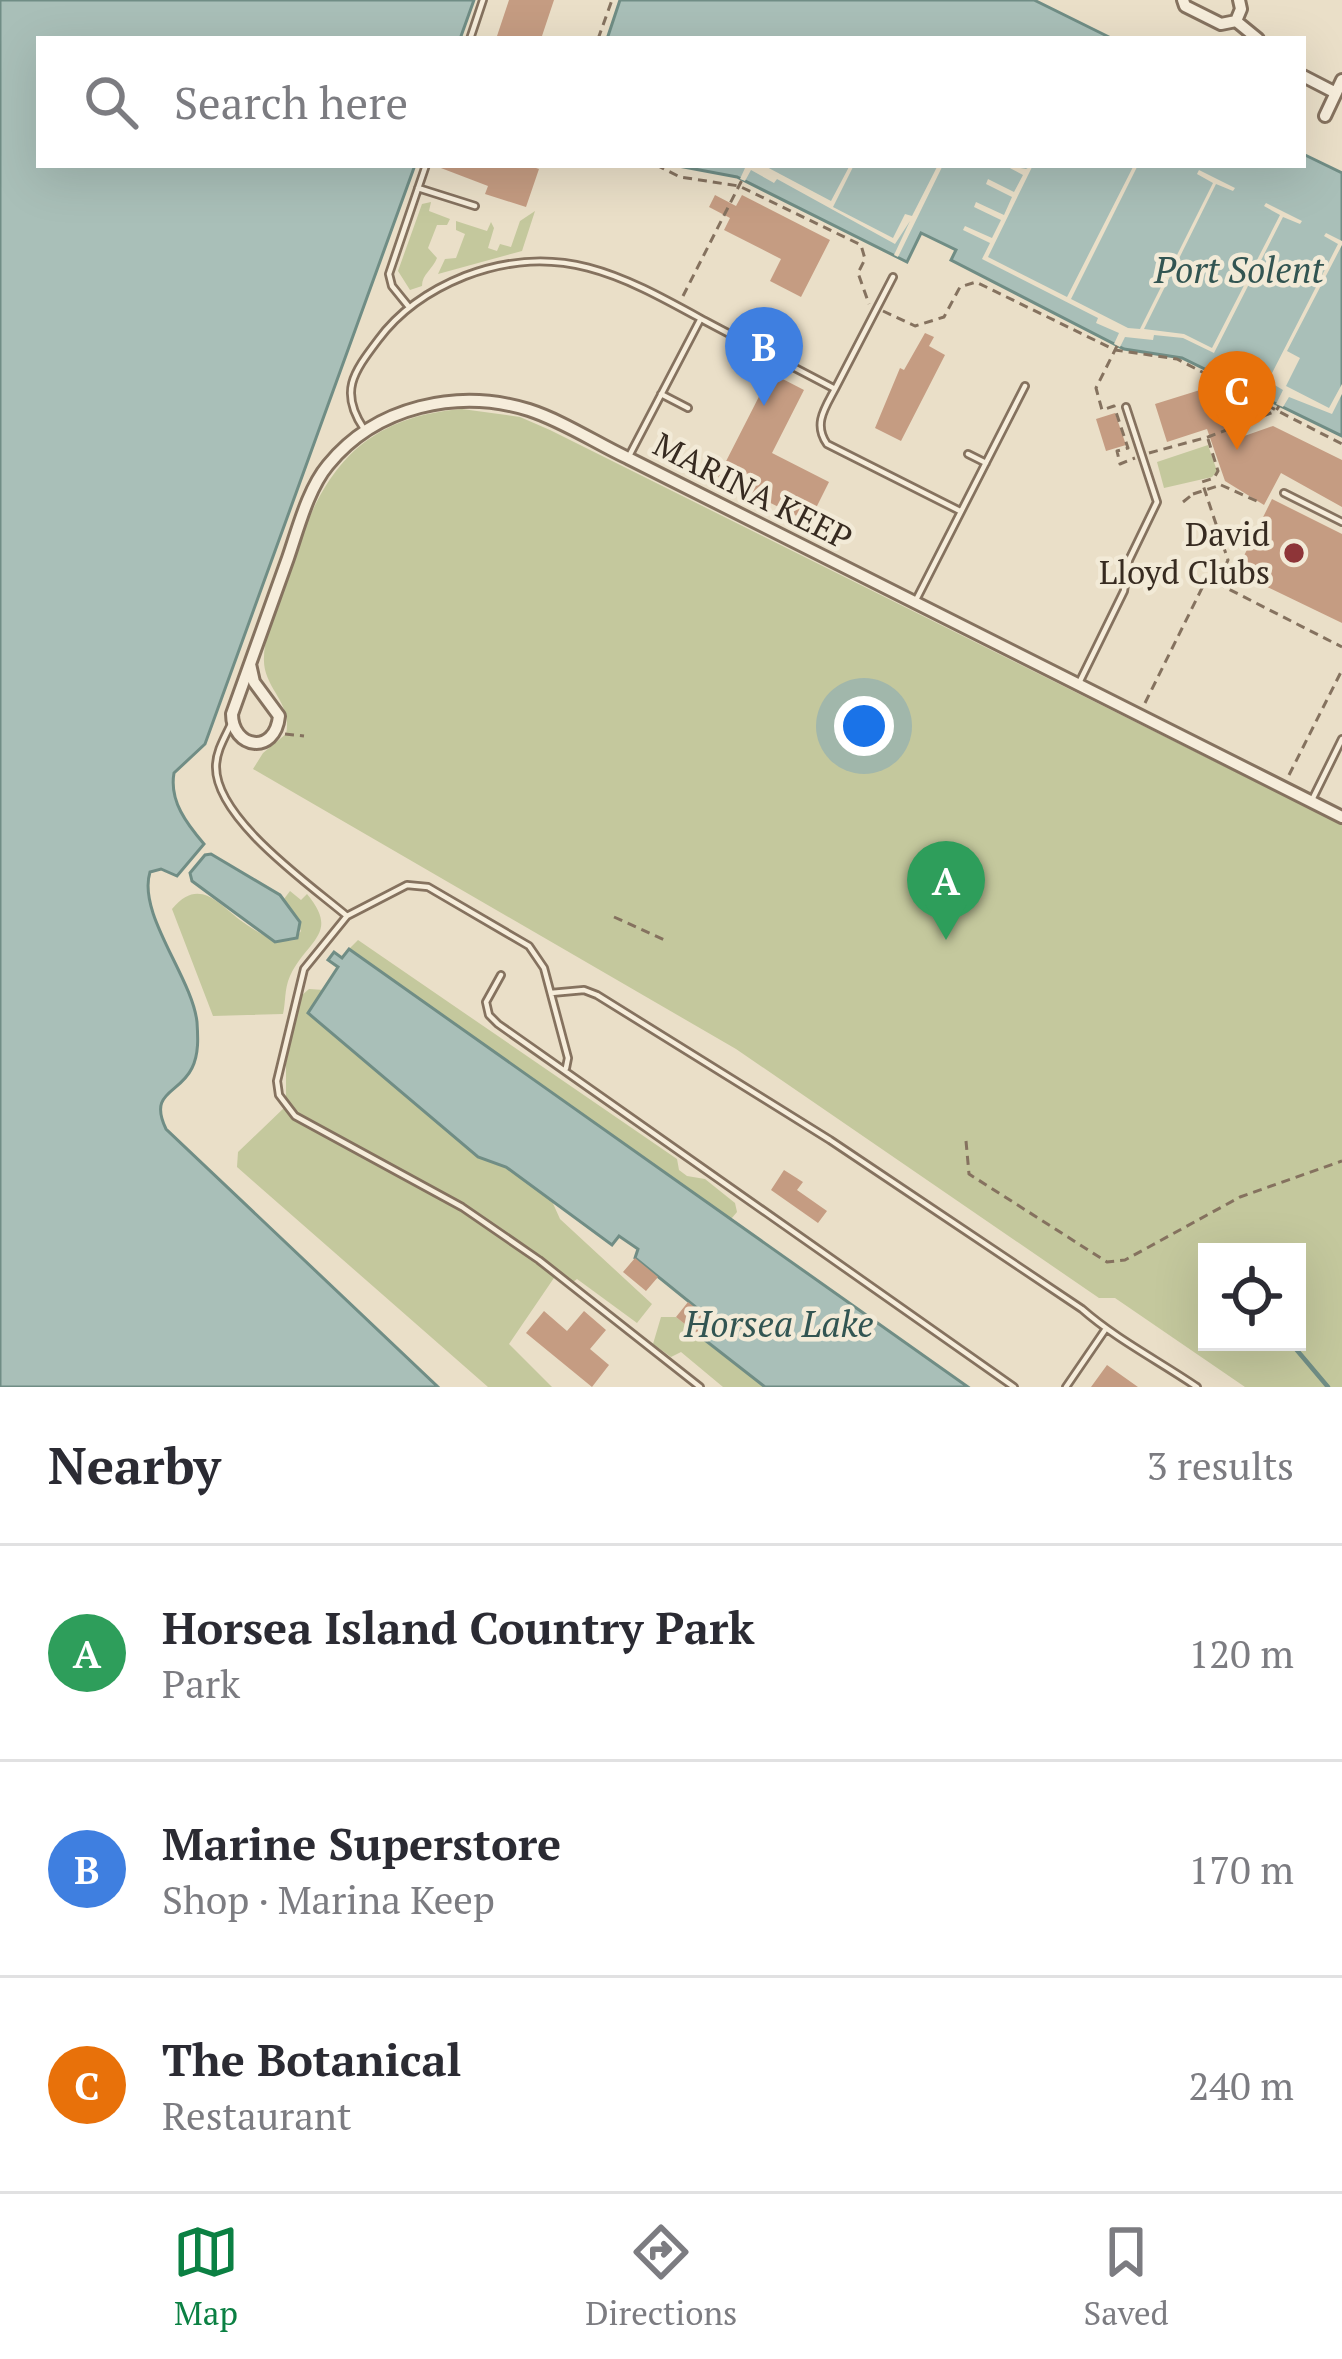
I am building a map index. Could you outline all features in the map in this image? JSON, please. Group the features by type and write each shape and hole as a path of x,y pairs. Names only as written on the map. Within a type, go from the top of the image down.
{"street":[{"path":"1183,0 1185,6 1221,24 1236,21"},
{"path":"1236,21 1239,0"},
{"path":"1236,21 1254,36"},
{"path":"1306,77 1339,87 1325,116"},
{"name":"MARINA KEEP","path":"232,722 302,518 326,466 366,431 405,410 447,400 489,401 531,411 628,458 1342,817"},
{"path":"232,722 248,741 271,740 278,730 277,710 254,682 250,664"}],"lane":[{"path":"471,36 483,0"},
{"path":"410,307 389,278 425,168"},
{"path":"418,188 475,206"},
{"path":"366,431 349,396 381,335 434,290 471,274 536,261 597,268 678,305 835,389"},
{"path":"893,277 820,419 821,436 826,444 962,512"},
{"path":"628,458 701,318"},
{"path":"914,603 1025,386"},
{"path":"662,394 688,408"},
{"path":"1078,685 1124,591 1129,560 1157,502 1126,407"},
{"path":"968,454 986,463"},
{"path":"1284,494 1342,522"},
{"path":"232,722 216,760 223,799 347,916"},
{"path":"1311,802 1342,739"},
{"path":"566,1068 568,1058 544,968 530,946 428,887 407,884 347,916 304,969 277,1081 287,1109 462,1207 539,1260 700,1387"},
{"path":"501,975 486,1002 489,1015 1014,1387"},
{"path":"551,993 584,990 597,994 830,1139 1082,1309 1106,1330 1123,1336 1197,1387"},
{"path":"1066,1387 1106,1330"}],"path":[{"path":"599,36 612,0"},
{"path":"662,168 680,177 740,183 861,244 865,259 859,273 866,302 915,326 944,317 955,322"},
{"path":"678,305 740,183"},
{"path":"944,317 960,287 976,282 1116,348 1177,359 1342,444"},
{"path":"1116,348 1096,388 1102,410 1114,406 1128,448 1117,451 1120,464 1208,437 1278,408"},
{"path":"1208,437 1218,471 1202,482 1228,560 1217,584"},
{"path":"1183,502 1221,485 1261,503"},
{"path":"1139,715 1207,578 1342,647"},
{"path":"1282,788 1342,670"},
{"path":"278,730 304,736"},
{"path":"614,916 667,941"},
{"path":"966,1141 969,1174 1107,1262 1125,1260 1240,1197 1342,1161"}],"green space":[{"path":"431,202 429,211 450,219 447,225 437,225 428,248 437,258 422,286 410,290 398,271 422,204"},
{"path":"535,211 522,251 438,274 445,259 456,258 465,234 456,230 456,221 487,231 491,222 494,228 488,248 497,251 500,244 511,247 520,221"},
{"path":"462,409 520,417 1342,825 1342,1387 1245,1387 1115,1298 1099,1298 736,1049 253,769 263,753 286,734 285,713 265,668 265,647 300,542 327,483 345,460 393,425"},
{"path":"1208,445 1217,471 1212,477 1164,488 1157,462"},
{"path":"290,891 301,900 307,894 321,918 321,928 290,976 283,1014 213,1016 172,909 190,895 207,896 275,942 295,940 301,931 284,899"},
{"path":"358,940 677,1159 679,1170 687,1176 705,1179 735,1203 737,1212 731,1219 349,949"},
{"path":"309,989 324,990 308,1013 478,1157 506,1167 551,1199 560,1219 652,1304 637,1323 577,1279 573,1282 558,1272 509,1344 552,1387 488,1387 237,1167 238,1152 286,1106 286,1064 301,996"},
{"path":"661,1317 676,1317 765,1387 723,1387 681,1352 671,1357 653,1344"}],"water":[{"path":"0,0 474,0 461,36 36,36 36,168 414,168 205,744 174,773 177,802 204,844 177,876 161,869 150,872 148,889 197,1022 192,1068 163,1100 161,1117 166,1129 438,1387 0,1387"},
{"path":"620,0 1034,0 1107,36 608,36"},
{"name":"Port Solent","path":"1306,155 1342,173 1342,436 1182,358 1124,349 951,260 956,250 921,233 907,262 737,177 689,168 1306,168"},
{"path":"211,854 280,895 300,922 297,938 275,942 192,881 190,873"},
{"name":"Horsea Lake","path":"349,949 968,1387 765,1387 701,1337 713,1321 635,1258 638,1249 619,1236 612,1245 506,1167 478,1157 308,1013 338,967 328,960 334,952 342,958"}],"pier":[{"path":"745,168 769,168 831,201 852,168 833,207 893,238 905,214 912,216 936,168 942,168 898,257 894,255 910,221 895,244 777,179 774,183 751,170 745,181 740,179"},
{"path":"1010,168 1032,168 988,257 1067,297 1136,168 1071,299 1128,328 1140,329 1213,183 1197,174 1199,170 1235,188 1216,184 1144,329 1184,334 1212,348 1280,215 1266,203 1302,221 1283,217 1214,353 1183,338 1154,335 1153,340 1125,337 1120,347 1114,344 1119,333 1096,323 1098,318 982,259 990,243 963,230 965,226 992,238 1001,220 974,207 976,202 1004,215 1012,197 986,184 988,179 1014,192 1023,175"},
{"path":"1326,233 1342,245 1287,351 1300,358 1286,386 1329,408 1342,384 1332,414 1289,397 1283,407 1276,404 1283,390 1268,381 1338,244"}],"building":[{"path":"509,0 554,0 542,36 497,36"},
{"path":"441,168 539,169 526,207 485,194 488,186"},
{"path":"715,195 736,206 742,195 830,240 801,297 770,281 781,259 724,230 730,218 709,207"},
{"path":"925,333 934,337 929,346 945,355 901,441 875,428 900,368 904,370"},
{"path":"771,373 804,390 772,453 829,482 809,522 718,477"},
{"path":"1216,385 1233,440 1273,426 1342,460 1342,507 1281,473 1264,505 1225,481 1207,429 1167,442 1155,404"},
{"path":"1115,413 1126,445 1106,451 1096,419"},
{"name":"David Lloyd Clubs","path":"1272,499 1342,534 1342,623 1236,572"},
{"path":"784,1170 803,1182 797,1190 827,1211 818,1223 771,1190"},
{"path":"635,1258 658,1277 646,1291 623,1272"},
{"path":"688,1302 713,1322 701,1337 676,1317"},
{"path":"544,1311 567,1331 584,1311 606,1330 590,1349 609,1365 592,1387 526,1333"},
{"path":"1107,1365 1138,1387 1091,1387"}],"waterway":[{"path":"1298,1351 1328,1387"}],"place":[{"name":"Marine Superstore","path":"764,406"},
{"name":"The Botanical","path":"1237,450"},
{"name":"David Lloyd Clubs","path":"1294,553"},
{"name":"Horsea Island Country Park","path":"946,940"}]}
